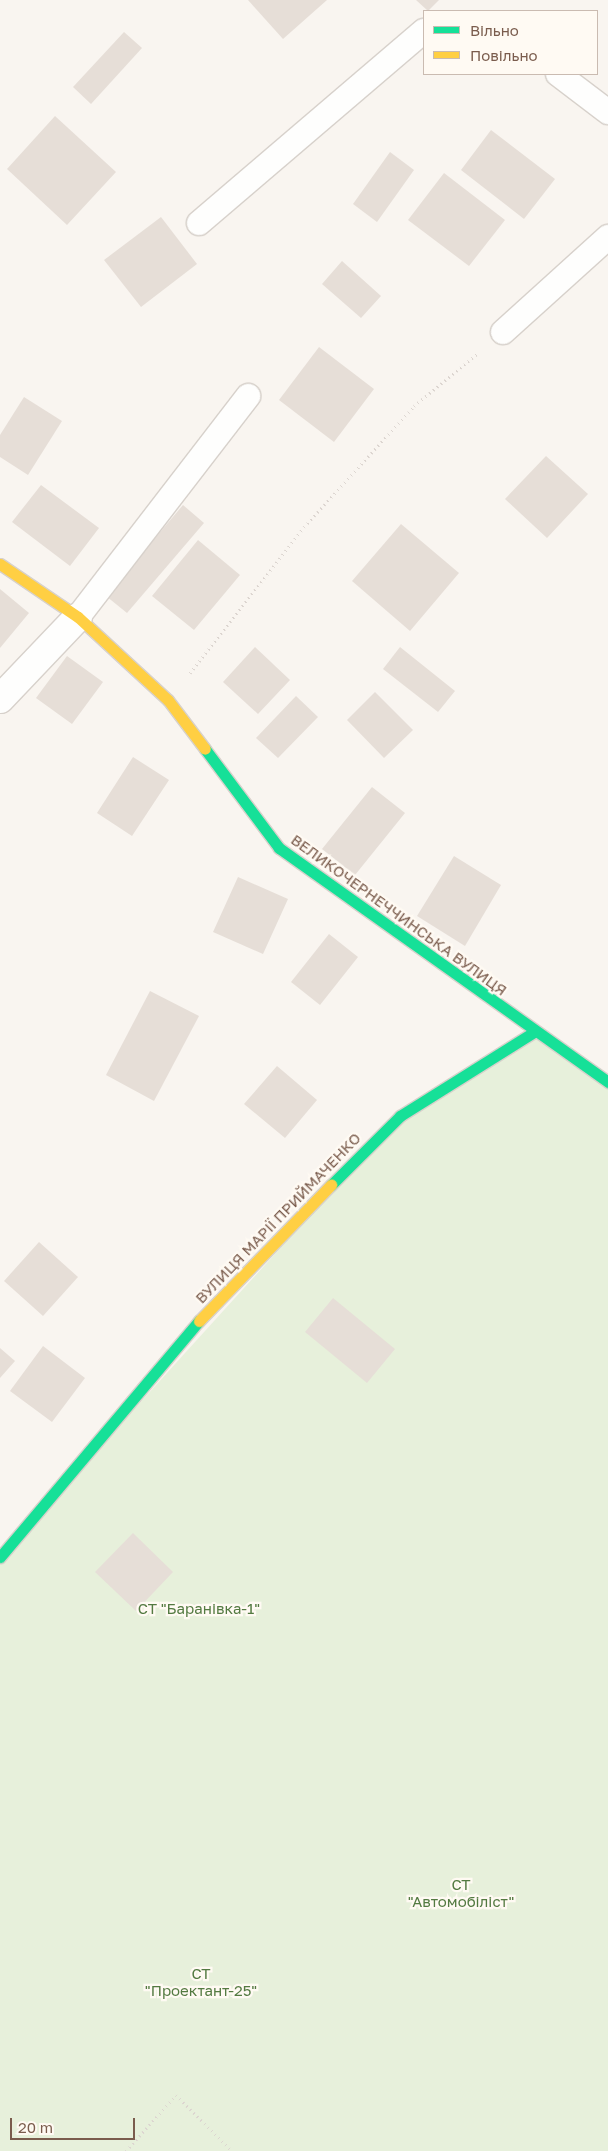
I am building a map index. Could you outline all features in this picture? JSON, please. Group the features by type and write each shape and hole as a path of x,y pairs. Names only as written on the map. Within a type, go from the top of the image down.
{"street":[{"name":"ВЕЛИКОЧЕРНЕЧЧИНСЬКА ВУЛИЦЯ","path":"0,564 78,617 168,700 279,848 534,1032 608,1082"},
{"path":"0,699 78,617"},
{"name":"ВУЛИЦЯ МАРІЇ ПРИЙМАЧЕНКО","path":"0,1557 224,1291 400,1116 534,1032"}],"lane":[{"path":"199,223 423,31"},
{"path":"559,75 608,112"},
{"path":"503,332 608,237"},
{"path":"78,617 248,396"}],"path":[{"path":"168,700 304,527 414,406 503,332"},
{"path":"126,2151 176,2095 232,2151"}],"green space":[{"path":"534,1032 608,1082 608,2151 0,2151 0,1557 400,1116"}],"building":[{"path":"248,0 327,0 283,39"},
{"path":"416,0 439,0 429,10"},
{"path":"124,32 142,48 91,104 73,87"},
{"path":"55,116 116,172 67,225 7,169"},
{"path":"491,130 555,179 524,219 461,170"},
{"path":"390,152 414,170 377,222 353,204"},
{"path":"444,173 505,220 469,266 408,220"},
{"path":"161,217 197,264 141,307 104,260"},
{"path":"342,261 381,296 361,318 322,284"},
{"path":"319,347 374,389 334,442 279,400"},
{"path":"24,397 62,421 28,475 0,457 0,435"},
{"path":"546,456 588,494 547,538 505,499"},
{"path":"41,485 99,528 70,566 12,522"},
{"path":"183,505 204,523 127,613 106,596"},
{"path":"401,524 459,573 410,631 352,581"},
{"path":"198,540 240,575 194,630 152,596"},
{"path":"0,589 29,613 0,648"},
{"path":"255,647 290,680 258,714 223,682"},
{"path":"400,647 455,691 438,712 383,669"},
{"path":"67,656 103,682 72,724 36,698"},
{"path":"375,692 413,730 384,758 347,720"},
{"path":"296,696 318,717 278,758 256,738"},
{"path":"133,757 169,780 132,836 97,813"},
{"path":"372,787 405,813 355,875 322,849"},
{"path":"454,856 501,885 465,946 417,916"},
{"path":"238,877 288,899 263,954 213,932"},
{"path":"329,934 358,957 320,1005 291,982"},
{"path":"150,991 199,1016 154,1101 106,1075"},
{"path":"277,1066 317,1100 285,1138 244,1104"},
{"path":"39,1242 78,1277 43,1316 4,1281"},
{"path":"333,1298 395,1349 367,1383 305,1332"},
{"path":"43,1346 85,1378 52,1422 10,1391"},
{"path":"0,1348 15,1361 0,1378"},
{"path":"133,1533 173,1572 136,1611 95,1572"}],"traffic: fast":[{"path":"205,749 279,848 608,1082"},
{"path":"331,1185 400,1116 534,1032"},
{"path":"0,1557 199,1321"}],"traffic: slow":[{"path":"0,564 78,617 168,700 205,749"},
{"path":"199,1321 331,1185"}],"park label":[{"name":"СТ \"Баранівка-1\"","path":"199,1609"},
{"name":"СТ \"Автомобіліст\"","path":"461,1892"},
{"name":"СТ \"Проектант-25\"","path":"201,1982"}]}
